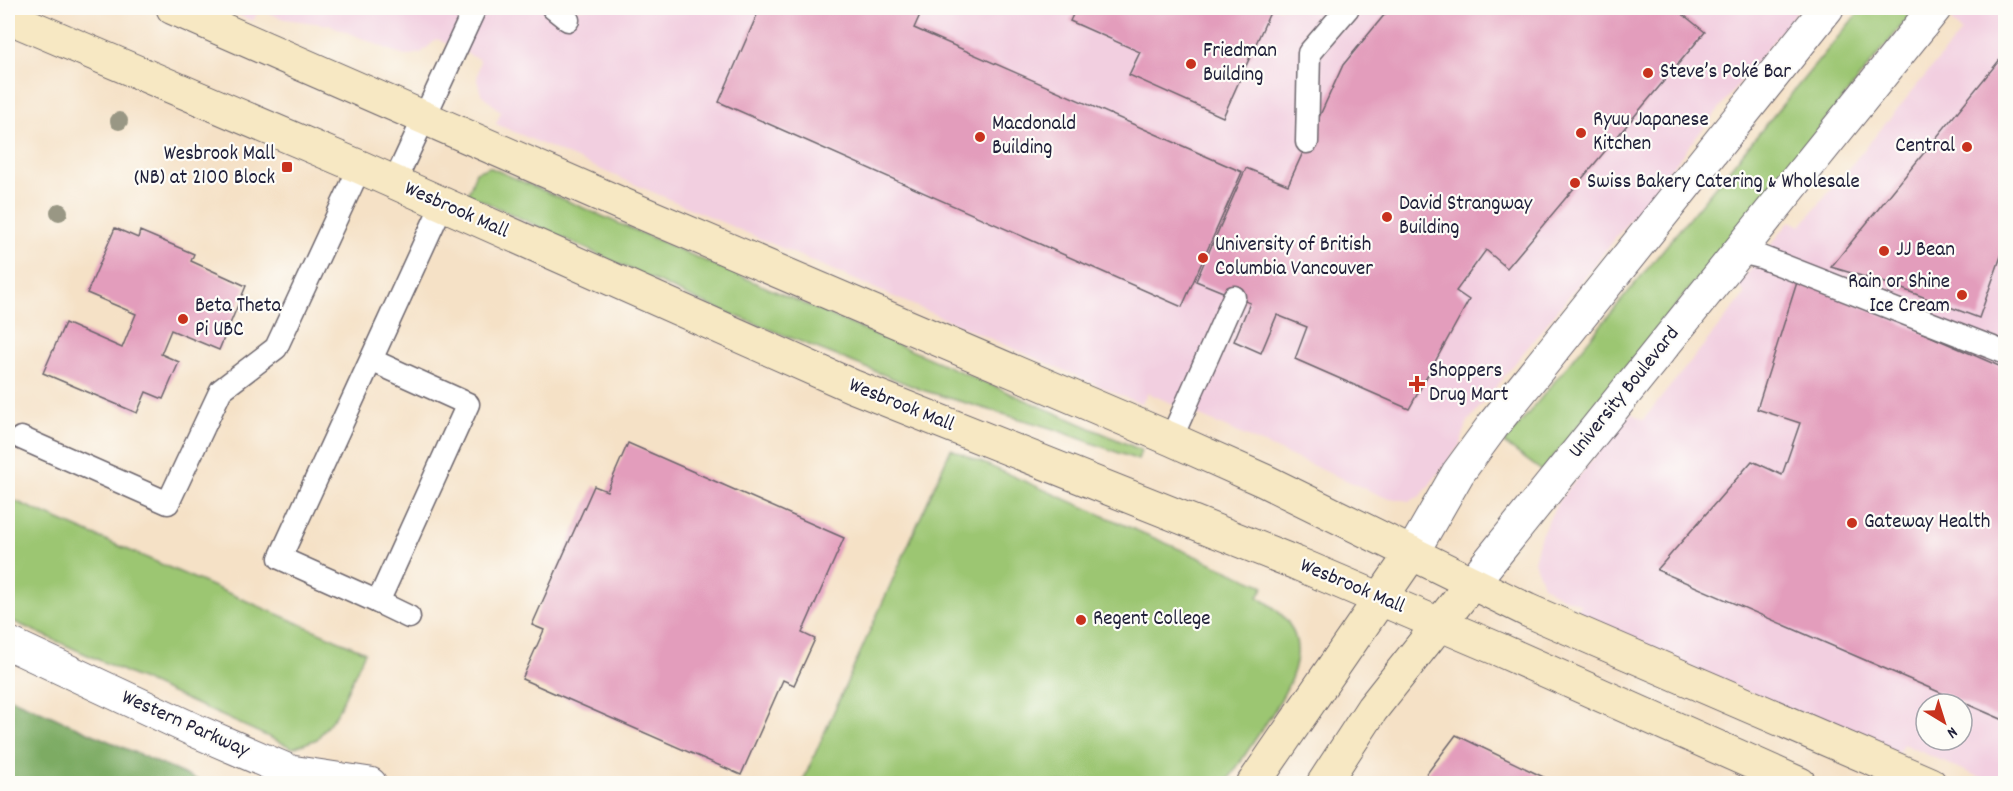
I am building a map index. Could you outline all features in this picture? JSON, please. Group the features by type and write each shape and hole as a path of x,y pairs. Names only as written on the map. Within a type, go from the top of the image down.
{"main road":[{"path":"173,8 1171,439 1265,481 1527,610 1930,783"},
{"name":"Wesbrook Mall","path":"8,17 360,167 852,386 1296,563 1800,783"},
{"path":"1253,783 1412,553"},
{"name":"University Boulevard","path":"1323,783 1372,709 1472,583"}],"street":[{"path":"1412,553 1458,473 1494,424 1827,8"},
{"name":"University Boulevard","path":"1472,583 1935,8"},
{"name":"Western Parkway","path":"8,643 291,772 370,783"}],"lane":[{"path":"394,183 475,8"},
{"path":"1307,142 1309,53 1348,8"},
{"path":"21,438 168,503 221,390 276,348 360,167"},
{"path":"409,617 280,558 442,205"},
{"path":"1740,252 1761,257 2006,353"},
{"path":"1171,439 1234,297"},
{"path":"370,360 468,404 378,602"}],"shaded area":[{"name":"University of British Columbia Vancouver","path":"220,8 1800,8 1467,423 1460,445 1421,496 1409,501 1384,497 1148,393 1141,404 496,124 501,112 481,94 477,80 480,60 437,39 421,53 404,56 330,25 284,19 259,10 253,21"},
{"path":"1962,8 2005,8 2005,783 1992,783 1921,752 1974,752 1974,692 1914,692 1914,749 1903,744 1897,755 1575,618 1580,604 1555,594 1543,585 1534,561 1541,535 1559,500 1631,413 1643,420 1745,294 1738,284 1790,221 1801,226 1961,32 1951,21"}],"green space":[{"path":"1862,8 1916,8 1542,471 1504,443"},
{"path":"489,167 1141,450 1138,460 1054,429 922,390 701,302 468,194 476,172"},
{"name":"Regent College","path":"951,449 1264,586 1258,597 1277,610 1290,625 1296,639 1297,655 1294,671 1278,704 1226,783 802,783"},
{"path":"8,498 365,652 337,713 317,739 293,748 8,619"},
{"path":"8,697 204,783 8,783"}],"building":[{"name":"Macdonald Building","path":"760,8 923,8 914,28 1242,172 1182,307 719,102"},
{"name":"Friedman Building","path":"1076,8 1272,8 1223,117 1129,75 1140,52 1070,21"},
{"name":"David Strangway Building","path":"1390,8 1675,8 1705,32 1507,268 1486,250 1456,291 1469,300 1409,409 1295,359 1307,327 1277,315 1261,353 1234,341 1250,303 1196,281 1246,168 1288,185 1343,65"},
{"name":"Central","path":"2006,52 2006,242 1979,318 1889,284 1831,267"},
{"name":"Beta Theta Pi UBC","path":"115,228 138,238 140,231 194,254 191,261 246,286 219,350 171,330 161,354 179,362 163,399 146,392 137,413 43,373 65,323 122,348 136,314 87,293"},
{"name":"Gateway Health","path":"1798,279 2006,369 2006,721 1974,707 1974,692 1939,692 1657,570 1752,461 1782,475 1800,423 1757,409"},
{"path":"628,443 844,538 802,633 815,639 794,685 783,680 741,775 522,679 544,630 532,625 594,486 607,491"},
{"path":"1456,735 1558,784 1419,784"}],"place":[{"name":"Friedman Building","path":"1191,64"},
{"name":"Steve’s Poké Bar","path":"1648,73"},
{"name":"Ryuu Japanese Kitchen","path":"1581,133"},
{"name":"Macdonald Building","path":"980,137"},
{"name":"Central","path":"1967,147"},
{"name":"Wesbrook Mall (NB) at 2100 Block","path":"287,167"},
{"name":"Swiss Bakery Catering & Wholesale","path":"1575,183"},
{"name":"David Strangway Building","path":"1387,217"},
{"name":"JJ Bean","path":"1884,251"},
{"name":"University of British Columbia Vancouver","path":"1203,258"},
{"name":"Rain or Shine Ice Cream","path":"1962,295"},
{"name":"Beta Theta Pi UBC","path":"183,319"},
{"name":"Shoppers Drug Mart","path":"1417,384"},
{"name":"Gateway Health","path":"1852,523"},
{"name":"Regent College","path":"1081,620"}]}
